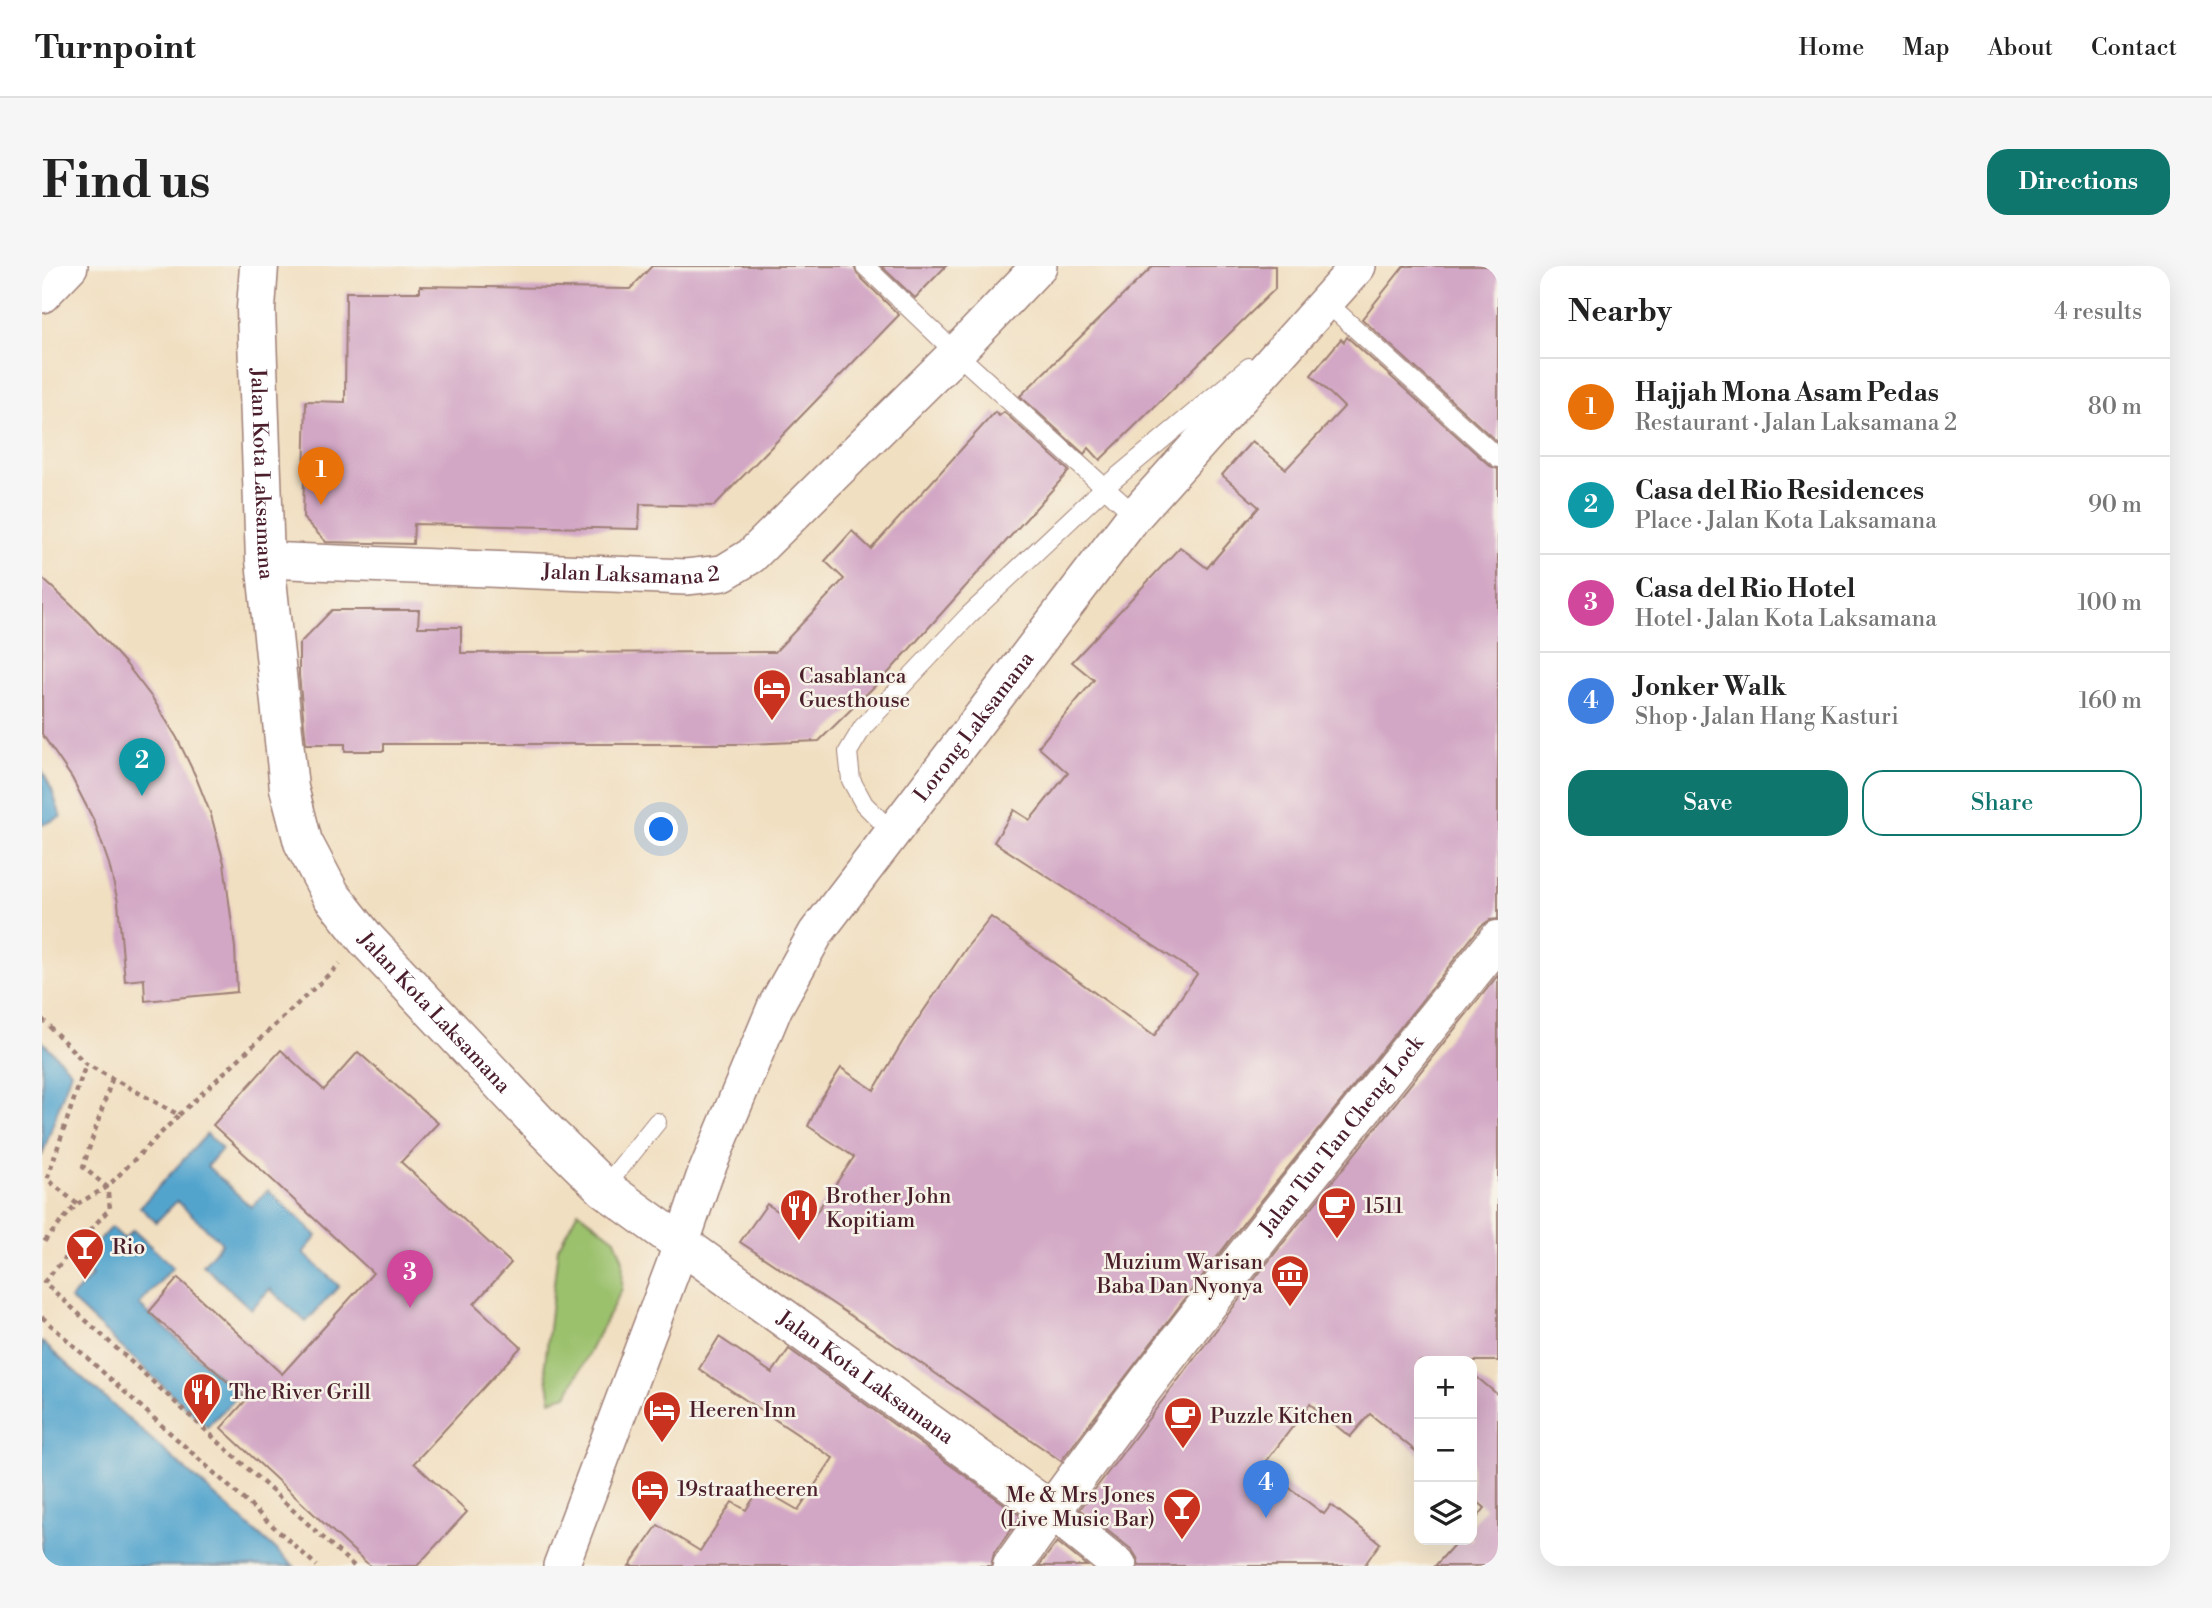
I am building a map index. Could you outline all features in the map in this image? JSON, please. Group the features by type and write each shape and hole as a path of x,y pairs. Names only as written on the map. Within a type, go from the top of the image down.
{"street":[{"path":"42,295 70,266"},
{"name":"Jalan Kota Laksamana","path":"259,266 256,309 265,560 289,788 303,842 331,895 366,939 546,1131 604,1188 1051,1511"},
{"name":"Jalan Laksamana 2","path":"265,560 687,577 723,573 751,556 1039,266"},
{"name":"Lorong Laksamana","path":"561,1566 674,1265 704,1177 775,1007 816,933 1135,515 1359,266"},
{"name":"Jalan Tun Tan Cheng Lock","path":"1012,1566 1128,1406 1498,940"},
{"path":"1051,1511 1119,1566"}],"lane":[{"path":"865,266 1135,515"},
{"path":"892,832 864,804 851,780 848,752 863,727 969,615 1105,487 1326,302 1498,458"},
{"path":"604,1188 657,1122"}],"path":[{"path":"42,1244 77,1204 107,1187 179,1115 366,939"},
{"path":"42,1019 86,1064 179,1115"},
{"path":"77,1204 47,1179 86,1064"},
{"path":"112,1079 83,1167 107,1187 110,1209 44,1282 354,1566"},
{"path":"42,1317 317,1566"}],"green space":[{"path":"578,1211 615,1239 623,1260 622,1289 567,1395 551,1400 545,1364 558,1248"}],"water":[{"path":"42,770 61,817 42,825"},
{"path":"42,1041 71,1071 42,1156"},
{"path":"207,1134 222,1149 207,1166 251,1207 268,1190 317,1236 303,1253 339,1286 306,1322 270,1289 251,1309 203,1265 222,1243 177,1201 156,1222 140,1207"},
{"path":"111,1227 124,1239 133,1230 173,1267 139,1305 239,1394 207,1427 70,1299 92,1276 78,1264"},
{"path":"42,1342 294,1566 42,1566"}],"building":[{"path":"652,266 854,266 857,274 899,315 714,506 640,504 639,529 414,524 413,544 326,542 303,518 306,401 345,402 346,292 420,292 420,286 630,289"},
{"path":"881,266 946,266 915,298"},
{"path":"1153,266 1275,266 1275,289 1100,460 1089,448 1084,454 1020,396"},
{"path":"1404,266 1498,266 1498,443 1362,319"},
{"path":"1347,337 1490,466 1498,469 1498,919 1490,920 1481,926 1233,1236 1061,1461 889,1341 740,1242 767,1204 805,1229 854,1157 808,1126 821,1099 841,1068 874,1090 903,1041 967,947 991,917 1154,1036 1197,974 994,842 1014,810 1030,820 1068,773 1038,747 1094,680 1072,662 1180,547 1207,568 1259,507 1222,475 1252,441 1286,469 1344,407 1311,375 1341,339 1344,342"},
{"path":"995,412 999,416 1004,412 1069,471 889,672 819,741 750,744 384,744 384,751 345,751 345,744 306,744 299,675 299,644 332,610 419,610 418,627 461,627 461,653 775,652 844,579 825,561 852,531 871,549"},
{"path":"42,578 84,617 126,664 153,699 177,738 195,775 211,815 224,863 235,948 237,992 145,1001 144,979 125,981 118,902 109,864 94,821 72,778 42,734"},
{"path":"1498,975 1498,1361 1477,1361 1477,1356 1414,1356 1414,1450 1370,1414 1350,1437 1310,1404 1262,1467 1324,1514 1331,1505 1380,1543 1364,1566 1139,1566 1132,1550 1080,1509 1267,1263"},
{"path":"281,1050 324,1090 358,1052 438,1123 401,1162 511,1263 474,1304 521,1347 414,1463 467,1512 417,1566 370,1566 221,1428 247,1399 149,1312 178,1278 282,1374 373,1273 213,1125"},
{"path":"719,1337 772,1373 789,1349 1021,1516 994,1553 991,1566 629,1566 658,1525 700,1551 732,1502 746,1510 760,1488 798,1510 833,1458 699,1369"},
{"path":"1477,1377 1498,1395 1498,1566 1435,1566 1454,1545 1477,1545 1477,1518 1485,1508 1477,1501"},
{"path":"1057,1542 1087,1566 1039,1566"}],"place":[{"name":"Hajjah Mona Asam Pedas","path":"321,505"},
{"name":"Casablanca Guesthouse","path":"772,722"},
{"name":"Casa del Rio Residences","path":"142,796"},
{"name":"1511","path":"1337,1240"},
{"name":"Brother John Kopitiam","path":"799,1242"},
{"name":"Rio","path":"85,1281"},
{"name":"Casa del Rio Hotel","path":"410,1308"},
{"name":"Muzium Warisan Baba Dan Nyonya","path":"1290,1308"},
{"name":"The River Grill","path":"202,1426"},
{"name":"Heeren Inn","path":"662,1444"},
{"name":"Puzzle Kitchen","path":"1183,1450"},
{"name":"Jonker Walk","path":"1266,1518"},
{"name":"19straatheeren","path":"650,1523"},
{"name":"Me & Mrs Jones (Live Music Bar)","path":"1182,1541"}]}
